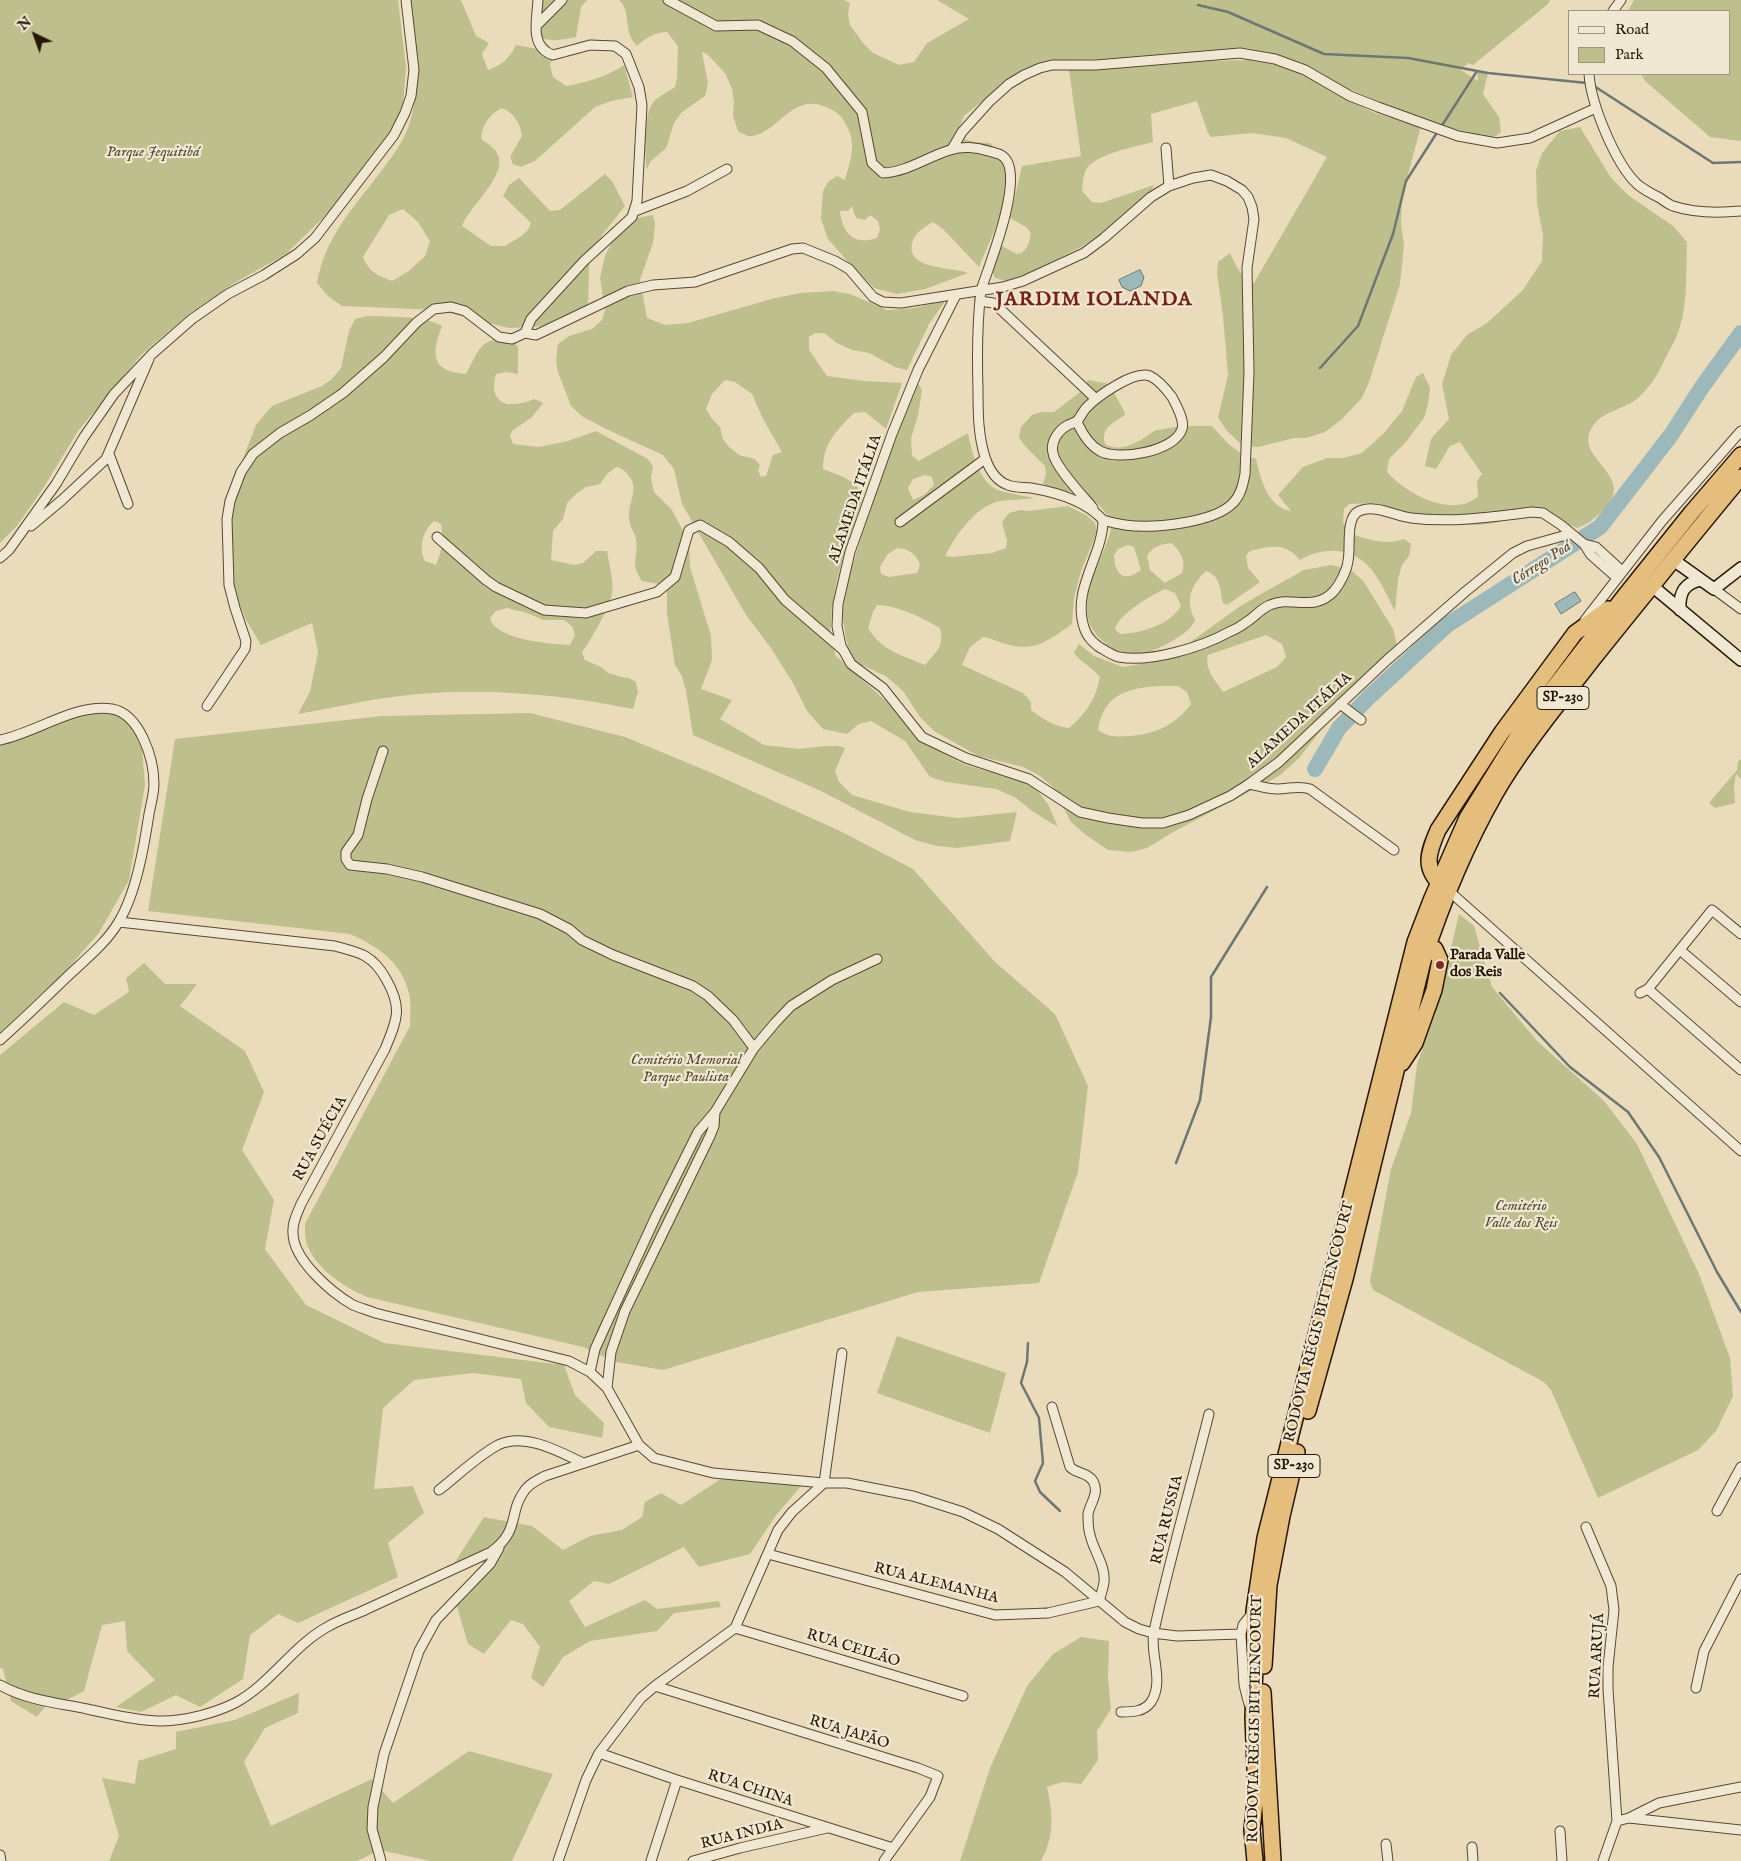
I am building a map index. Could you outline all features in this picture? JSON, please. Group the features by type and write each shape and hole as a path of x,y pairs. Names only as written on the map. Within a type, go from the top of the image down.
{"highway":[{"name":"SP-230","path":"1422,944 1471,811 1524,726 1623,598 1692,512 1741,455"},
{"name":"SP-230","path":"1422,944 1432,898 1443,886 1496,793 1518,759 1545,720 1651,585 1741,476"},
{"path":"1443,886 1429,870 1432,844 1438,830 1502,732 1575,633 1623,598"},
{"name":"RODOVIA RÉGIS BITTENCOURT","path":"1255,1861 1252,1830 1256,1792 1253,1717 1255,1667 1254,1611 1265,1538 1388,1054 1422,944"},
{"name":"RODOVIA RÉGIS BITTENCOURT","path":"1273,1861 1263,1689 1269,1585 1282,1516 1307,1413 1345,1279 1395,1077 1422,944"}],"street":[{"path":"0,558 9,550 56,484 84,437 114,394 152,354 192,318 228,294 297,254 315,238 394,135 411,96 414,70 406,0"},
{"path":"525,333 531,319 584,261 628,222 635,210 641,140 642,106 639,87 626,54 615,46 590,45 553,55 548,53 540,47 537,39 538,0"},
{"path":"536,26 562,0"},
{"path":"668,0 716,26 758,24 792,41 826,68 862,112 872,163 882,173 895,173 952,149 978,148 1002,155 1008,162 1010,188 1002,230 981,290 977,345 978,423 981,441 993,474 1009,486 1055,494 1096,512"},
{"path":"952,149 967,125 989,102 1009,84 1040,68 1052,65 1096,65 1240,53 1275,59 1305,70 1350,96 1458,136 1497,143 1530,138 1596,108"},
{"path":"1589,75 1590,88 1605,132 1623,165 1638,184 1672,206 1724,212 1741,211"},
{"path":"1166,148 1169,186"},
{"path":"635,210 687,191 727,169"},
{"path":"207,706 246,649 246,641 229,584 227,519 230,501 241,472 253,454 280,433 343,393 384,357 417,322 434,309 451,306 465,311 499,337 512,339 525,333 536,335 628,291 653,285 695,282 792,249 803,248 835,261 848,269 872,297 883,302 901,303 981,290 1023,281 1084,253 1151,197 1169,186 1193,178 1211,175 1227,180 1242,190 1248,197 1254,219 1247,268 1249,372 1245,474 1241,490 1234,502 1225,510 1205,518 1152,527 1125,525 1103,520 1060,467 1053,454 1052,444 1059,432 1069,424 1077,422 1086,408 1096,399 1123,381 1136,376 1148,376 1159,382 1168,391 1177,405 1182,429 1174,441 1161,449 1117,455 1102,452 1095,448 1083,435 1077,422"},
{"name":"ALAMEDA ITÁLIA","path":"956,294 918,370 892,434 850,552 838,604 837,626 842,650 851,664 883,688 922,737 966,758 1029,779 1080,812 1142,823 1163,823 1189,816 1230,796 1279,762 1344,707 1387,660 1513,553 1527,546 1577,538"},
{"path":"980,301 993,303 998,307 1096,399"},
{"path":"21,534 62,500 106,459 152,354"},
{"path":"1575,633 1662,521 1741,431"},
{"path":"109,454 128,504"},
{"path":"900,522 986,459"},
{"path":"1103,520 1101,541 1087,574 1084,587 1082,614 1085,630 1091,641 1118,657 1138,658 1189,649 1212,641 1246,623 1262,609 1272,604 1286,602 1311,603 1324,600 1339,584 1348,562 1351,520 1357,512 1364,509 1381,510 1411,518 1455,519 1532,512 1544,513 1577,538 1591,556 1620,575"},
{"path":"437,537 496,587 544,610 586,613 656,592 674,577 689,530 700,525 729,542 758,568 786,600 842,650"},
{"path":"1672,559 1741,609"},
{"path":"1714,588 1741,568"},
{"path":"1680,610 1679,600 1682,591 1692,582 1701,580"},
{"path":"1651,585 1741,660"},
{"path":"1344,707 1360,720"},
{"path":"0,740 35,730 69,715 92,708 113,709 127,716 138,730 153,767 154,785 145,840 134,885 119,922 90,955 0,1040"},
{"path":"383,751 358,835 346,852 346,859 350,865 387,869 422,877 540,914 569,930 582,940 613,955 693,986 708,996 733,1020 754,1048"},
{"path":"1249,784 1267,788 1280,789 1293,786 1310,789 1394,850"},
{"path":"1443,886 1608,1027 1741,1151"},
{"path":"1741,934 1712,910 1644,991 1741,1070"},
{"name":"RUA SUÉCIA","path":"119,922 335,946 364,956 375,964 382,972 397,1000 397,1014 386,1049 294,1220 292,1235 297,1249 306,1264 327,1286 354,1305 375,1313 569,1361 590,1372 607,1388 639,1445"},
{"path":"1680,950 1741,1002"},
{"path":"590,1372 595,1349 656,1216 698,1132 715,1112 754,1048 774,1023 791,1006 832,980 877,959"},
{"path":"607,1388 611,1352 626,1312 710,1136 714,1126 715,1112"},
{"path":"558,1861 586,1780 599,1753 628,1712 641,1698 735,1628 778,1530 792,1512 824,1483 842,1353"},
{"path":"1052,1407 1070,1467 1073,1471 1087,1475 1093,1482 1096,1490 1094,1502 1088,1513 1088,1522 1091,1538 1104,1572 1104,1584 1099,1601"},
{"name":"RUA RUSSIA","path":"1121,1712 1137,1712 1145,1708 1152,1701 1157,1683 1153,1634 1209,1414"},
{"path":"439,1490 499,1445 512,1441 551,1448 583,1463"},
{"path":"0,1691 0,1685 15,1693 32,1698 135,1718 163,1721 181,1719 217,1710 235,1703 247,1695 302,1644 330,1625 482,1556 500,1545 508,1537 513,1526 519,1500 525,1489 534,1482 545,1476 639,1445 654,1458 713,1473 824,1483 847,1483 913,1496 962,1512 998,1529 1065,1572 1125,1622 1153,1634 1177,1636 1241,1634"},
{"path":"1717,1511 1741,1467"},
{"name":"RUA ARUJÁ","path":"1586,1527 1611,1586 1614,1610 1608,1667 1608,1689 1617,1821"},
{"path":"381,1861 372,1829 373,1806 384,1754 419,1651 436,1620 490,1564 500,1545"},
{"name":"RUA ALEMANHA","path":"768,1554 995,1615 1048,1613 1099,1601"},
{"path":"1696,1688 1704,1651 1741,1579"},
{"path":"1253,1717 1244,1685 1241,1634 1243,1625 1254,1611"},
{"name":"RUA CEILÃO","path":"735,1628 963,1696"},
{"name":"RUA JAPÃO","path":"655,1686 918,1768 938,1776 930,1797 884,1861"},
{"name":"RUA CHINA","path":"599,1753 677,1780 893,1848"},
{"path":"651,1861 677,1780"},
{"path":"1603,1861 1617,1821 1628,1818 1659,1803 1741,1787"},
{"path":"1628,1818 1741,1830"},
{"name":"RUA INDIA","path":"693,1861 827,1828"},
{"path":"1560,1830 1562,1861"},
{"path":"1386,1844 1388,1861"},
{"path":"1472,1847 1473,1861"},
{"path":"0,1855 1,1861"}],"green space":[{"name":"Parque Jequitibá","path":"0,0 398,0 406,67 403,106 386,142 329,212 286,254 236,282 190,313 142,354 78,431 44,487 17,526 0,543"},
{"path":"410,0 461,0 476,36 489,43 482,54 488,70 505,61 516,45 554,52 550,65 553,77 566,86 582,83 610,73 624,65 633,97 611,101 595,107 535,161 521,167 513,164 510,157 522,136 516,119 509,112 501,108 493,114 483,129 481,139 497,152 499,163 497,172 462,226 491,246 505,246 528,230 531,223 503,196 509,185 519,178 550,211 560,210 605,174 612,181 625,206 602,235 589,265 588,309 547,326 509,328 438,310 342,306 328,296 317,283 326,252 333,238 350,212 397,150 410,122 415,95 415,79","holes":["403,209 418,222 430,241 425,256 409,271 392,281 378,275 371,269 363,257 389,215"]},
{"path":"534,0 587,0 581,7 576,37 550,40 535,35"},
{"path":"619,0 844,0 850,3 848,14 850,25 863,43 873,53 899,65 914,62 927,43 969,19 937,0 1550,0 1548,4 1473,65 1468,63 1461,70 1478,81 1477,71 1488,73 1483,94 1499,117 1501,132 1496,136 1488,137 1450,128 1339,85 1305,64 1267,52 1246,48 1111,59 1056,60 1026,69 1012,77 964,116 958,130 962,138 974,142 990,143 1000,156 1006,171 1004,204 979,267 943,229 933,222 920,231 913,240 912,252 916,259 932,266 968,273 925,289 897,294 874,288 828,239 821,219 823,191 828,182 837,176 845,180 852,148 852,141 847,126 842,118 831,109 812,104 801,105 766,130 757,135 748,136 738,131 733,116 734,102 732,89 725,73 707,54 702,52 708,83 705,96 682,112 674,123 666,148 650,162 647,170 645,134 648,114 655,100 675,87 678,46 667,32 650,36 637,46 632,40 623,5","holes":["852,206 856,218 865,220 870,215 878,221 880,230 877,238 862,240 851,236 843,226 840,211 848,211"]},
{"path":"1634,0 1741,0 1741,141 1710,137 1645,81 1642,75 1731,75 1731,10 1629,10"},
{"path":"1248,60 1292,68 1340,96 1375,113 1421,126 1402,197 1401,224 1404,245 1400,284 1369,382 1362,398 1341,420 1325,432 1306,438 1294,438 1258,447 1243,446 1227,431 1218,418 1228,375 1217,274 1218,262 1230,253 1242,275 1254,283 1327,157 1286,138 1252,133 1211,137 1197,101 1151,114 1153,142 1108,154 1100,158 1087,168 1083,179 1082,191 1092,202 1101,203 1154,185 1152,190 1108,229 1081,247 1036,270 1007,281 995,278 991,269 1000,245 1017,254 1024,251 1029,244 1031,233 1026,227 1010,218 1022,166 1081,156 1069,70"},
{"path":"1580,127 1611,178 1628,195 1673,226 1687,242 1686,288 1677,336 1651,384 1643,393 1633,402 1601,418 1591,429 1588,440 1591,450 1611,478 1614,488 1612,499 1602,511 1591,521 1577,528 1551,516 1514,518 1478,525 1413,523 1385,506 1375,503 1349,504 1344,509 1343,522 1349,533 1383,542 1404,539 1411,544 1409,556 1402,565 1398,579 1395,611 1374,572 1359,558 1333,551 1314,554 1300,560 1289,550 1271,547 1250,551 1246,556 1248,568 1260,582 1227,605 1223,603 1215,576 1206,571 1196,582 1191,594 1190,606 1195,620 1193,624 1183,634 1167,644 1147,652 1135,654 1118,651 1097,636 1089,621 1087,600 1089,587 1111,531 1110,520 1102,508 1089,498 1065,491 1048,489 1043,483 1046,475 1045,466 1025,446 1019,437 1021,427 1032,415 1041,412 1054,412 1084,389 1088,380 1109,384 1125,415 1106,430 1105,444 1125,447 1157,430 1185,426 1212,426 1226,442 1243,454 1256,459 1266,491 1276,504 1291,511 1278,495 1303,467 1327,458 1343,458 1362,453 1384,433 1402,411 1416,377 1423,373 1430,388 1424,418 1405,443 1389,459 1387,472 1402,486 1432,502 1454,505 1470,502 1478,497 1477,481 1482,474 1460,442 1450,446 1436,469 1425,466 1431,439 1449,419 1442,384 1451,355 1467,335 1487,323 1523,290 1542,261 1543,235 1537,204 1536,171 1542,153 1560,131","holes":["1172,543 1183,560 1182,573 1165,583 1150,570 1147,556 1161,545","1128,545 1134,547 1141,570 1135,574 1125,576 1118,572 1114,555 1118,549","1165,589 1175,593 1181,606 1176,613 1162,623 1146,630 1120,634 1115,629 1129,611"]},
{"path":"653,215 655,224 653,243 640,280 647,318 665,325 688,323 775,298 801,293 833,291 850,294 887,310 914,308 946,300 929,324 907,370 895,367 869,353 852,350 837,343 824,333 815,333 809,337 809,350 827,376 864,381 902,383 886,429 865,412 854,413 837,431 825,452 823,469 853,483 861,493 862,500 837,580 832,607 830,637 836,656 887,702 912,732 928,745 963,764 1033,785 1048,804 1058,827 1032,811 1016,798 996,789 946,782 930,777 905,741 871,721 859,724 847,734 823,729 807,711 793,683 771,648 746,615 682,504 674,469 663,455 583,417 571,406 558,372 556,361 558,344 569,336 592,329 602,320 605,310 600,278 605,256 612,242 636,218","holes":["725,380 735,382 752,394 763,419 782,452 773,455 766,476 761,477 758,471 760,465 755,459 739,455 729,447 723,439 720,427 706,409 712,394"]},
{"path":"367,316 406,317 434,322 442,326 436,345 437,360 440,365 454,372 466,374 478,351 487,342 502,339 512,340 518,347 518,374 506,372 496,374 495,393 498,399 509,404 517,404 534,399 543,403 532,417 512,431 510,436 513,444 539,447 568,441 596,431 648,459 653,466 651,478 654,492 672,510 689,542 690,567 711,636 712,660 701,689 732,700 720,719 764,745 799,749 825,746 845,748 835,771 839,782 852,795 910,812 958,818 1017,812 1010,841 957,848 937,846 915,840 821,791 693,735 686,691 682,676 675,665 667,614 667,589 659,584 642,581 638,574 635,565 636,540 629,515 634,489 631,480 625,472 616,467 607,474 600,484 586,487 567,503 563,519 553,531 551,560 574,565 583,563 596,551 607,551 612,578 612,594 604,615 582,653 585,660 601,667 608,673 629,678 636,682 638,692 633,709 527,694 446,692 404,695 298,714 310,692 318,652 312,623 261,645 245,618 231,583 224,558 224,507 256,425 272,406 322,386 332,379 341,368 349,331 355,319","holes":["434,521 441,524 442,535 441,549 436,565 425,561 422,550 424,534","507,608 544,620 564,620 572,626 575,635 570,645 538,642 512,636 494,625 490,618 496,611"]},
{"path":"916,380 922,390 918,415 911,439 912,456 919,461 968,433 978,467 993,488 1035,498 996,502 980,511 966,524 945,556 992,553 1006,548 1007,541 1002,522 1009,513 1020,510 1029,511 1068,506 1086,515 1095,523 1097,532 1081,571 1074,598 1072,624 1034,646 1017,646 983,637 970,647 962,665 1023,693 1031,702 1031,710 1059,726 1069,728 1080,717 1096,692 1100,677 1074,653 1079,644 1094,656 1123,667 1158,661 1185,646 1239,607 1304,570 1331,565 1351,570 1364,582 1393,629 1397,646 1332,716 1299,758 1279,776 1175,831 1147,848 1131,852 1108,850 1071,822 1052,786 1040,776 1023,767 978,756 934,731 920,717 903,691 887,677 856,662 849,655 842,614 849,577 880,477","holes":["925,475 932,477 934,485 924,495 913,500 908,488 913,479","897,548 912,552 920,565 917,573 889,577 881,574 880,567 888,554","877,605 892,607 940,628 941,640 936,652 925,665 886,647 873,636 868,628","1266,635 1282,644 1286,657 1277,667 1223,692 1211,675 1207,660 1208,655","1178,686 1187,692 1191,704 1178,718 1156,731 1139,735 1117,736 1105,734 1098,730 1102,715 1115,698 1134,689"]},
{"path":"111,712 129,721 142,749 145,785 129,880 99,933 40,1000 0,1033 0,744 34,734 85,713"},
{"name":"Cemitério Memorial Parque Paulista","path":"530,713 625,737 712,773 840,831 913,869 995,962 1055,1014 1088,1086 1078,1172 1039,1283 918,1292 663,1370 616,1362 583,1347 367,1297 341,1283 325,1271 313,1256 307,1244 305,1224 410,1026 410,999 407,987 403,976 389,958 371,945 350,934 148,911 175,739 382,716"},
{"path":"1741,759 1741,779 1736,774 1734,787 1735,803 1715,808 1709,803 1737,770 1738,761"},
{"name":"Cemitério Valle dos Reis","path":"1459,914 1474,926 1492,987 1537,1041 1604,1101 1637,1144 1699,1274 1730,1358 1733,1396 1716,1431 1698,1450 1598,1498 1551,1390 1544,1382 1373,1290 1370,1281 1391,1169 1411,1113 1417,1064 1435,1015"},
{"path":"144,963 165,984 197,984 180,1006 245,1051 264,1092 242,1150 274,1200 265,1249 306,1305 384,1343 564,1365 575,1395 604,1423 602,1438 549,1427 526,1403 521,1379 473,1373 414,1380 383,1408 374,1489 413,1486 424,1513 388,1543 398,1577 298,1623 278,1614 250,1635 243,1679 200,1707 176,1695 141,1712 116,1707 155,1680 127,1651 125,1621 102,1625 84,1691 67,1700 47,1704 37,1717 11,1701 3,1669 0,1668 0,1055 64,1002 94,1015 129,992 126,978"},
{"path":"897,1336 1006,1373 990,1433 877,1393"},
{"path":"721,1479 801,1486 777,1514 750,1554 699,1567 684,1547 609,1584 594,1581 569,1601 585,1627 645,1600 657,1609 719,1601 721,1607 674,1613 657,1631 590,1641 563,1657 543,1687 531,1678 540,1647 523,1624 511,1620 484,1654 468,1644 456,1603 488,1571 478,1555 451,1568 484,1517 532,1526 563,1550 590,1536 622,1530 642,1517 645,1502 661,1493 681,1505"},
{"path":"1081,1637 1109,1641 1108,1678 1111,1709 1097,1731 1098,1760 1081,1784 1062,1782 1047,1787 1052,1824 1049,1842 1041,1861 960,1861 990,1768 1027,1686 1053,1654"},
{"path":"299,1693 298,1713 265,1728 244,1762 271,1826 372,1779 393,1803 469,1751 553,1774 512,1861 430,1861 380,1850 357,1861 109,1861 119,1836 102,1778 135,1784 138,1761 176,1749 176,1732 235,1720"}],"water":[{"path":"1140,270 1144,277 1141,286 1130,291 1122,287 1119,280"},
{"path":"1575,592 1581,601 1561,614 1555,604"}],"waterway":[{"path":"1198,5 1228,12 1324,54 1408,58 1488,73 1587,83"},
{"path":"1441,127 1477,71"},
{"path":"1594,86 1713,163 1741,162"},
{"path":"1320,368 1358,326 1393,234 1406,181 1438,131"},
{"name":"Córrego Poá","path":"1315,769 1339,728 1369,697 1447,625 1600,527 1671,435 1702,387 1741,333"},
{"path":"1176,1163 1200,1100 1211,1017 1211,977 1267,887"},
{"path":"1500,993 1570,1067 1628,1112 1659,1157 1717,1272 1741,1312"},
{"path":"1028,1343 1027,1362 1021,1383 1039,1418 1043,1463 1035,1481 1040,1492 1060,1511"}],"place":[{"name":"Parada Valle dos Reis","path":"1440,965"}],"district":[{"name":"JARDIM IOLANDA","path":"1094,301"}]}
